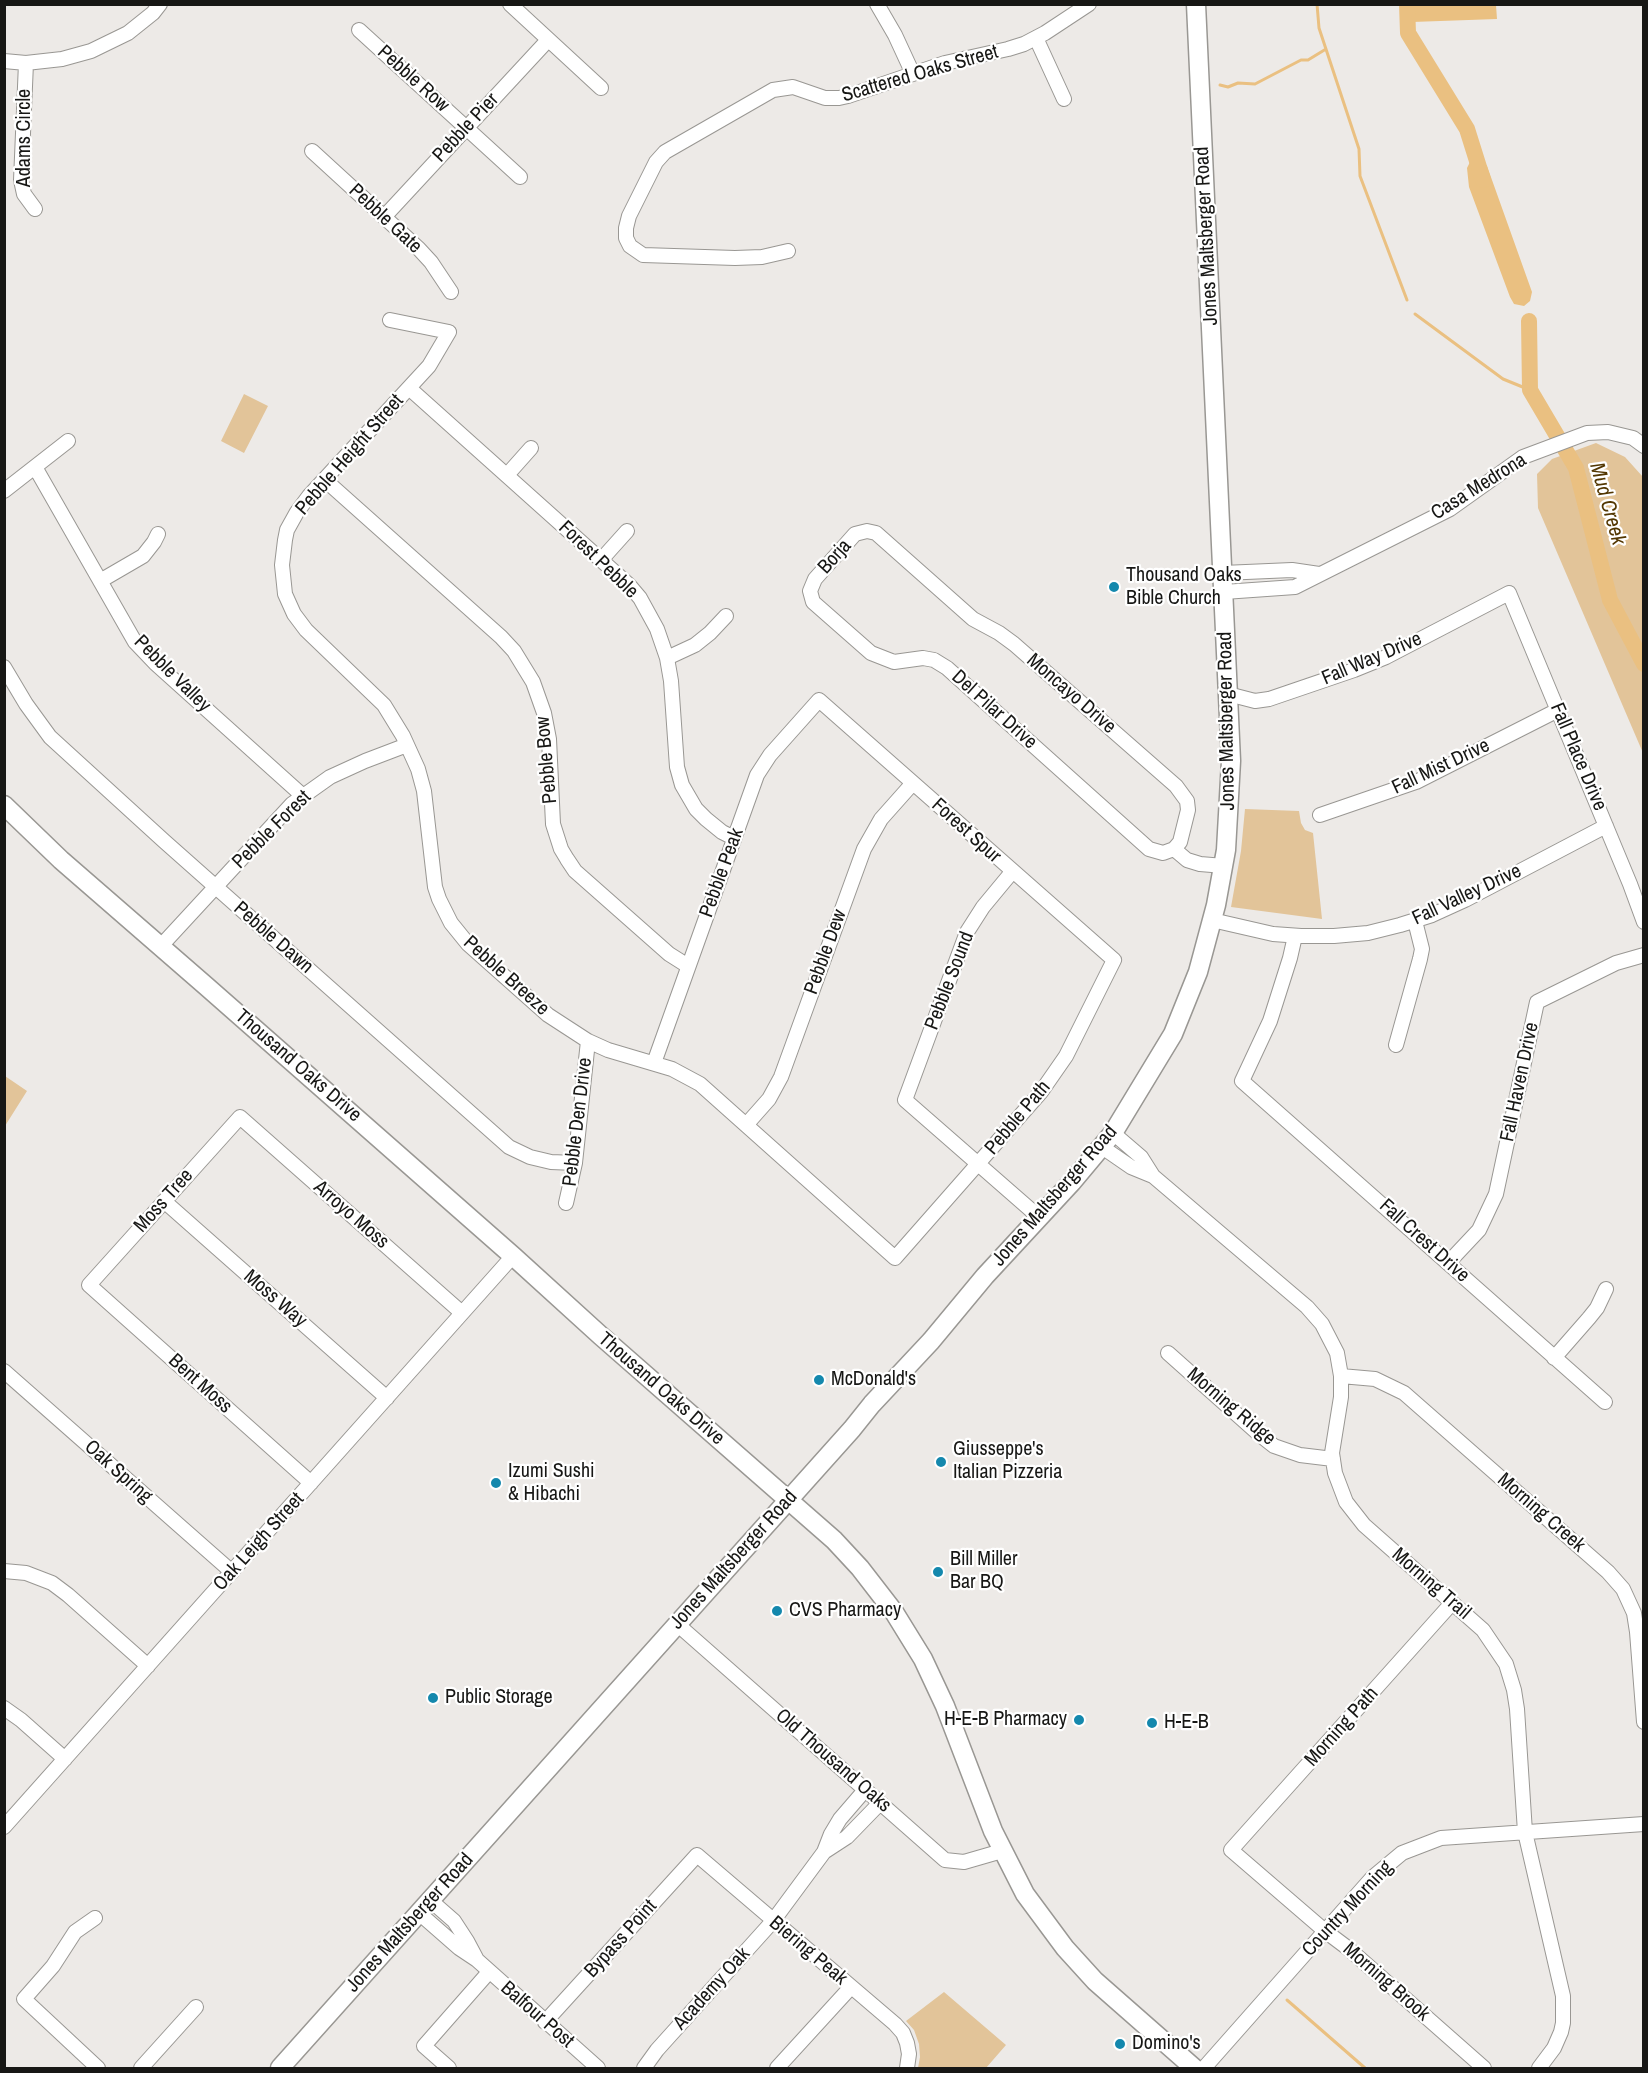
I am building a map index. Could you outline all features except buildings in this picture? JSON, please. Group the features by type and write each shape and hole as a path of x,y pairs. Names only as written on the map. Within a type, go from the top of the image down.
{"main road":[{"name":"Jones Maltsberger Road","path":"280,2068 931,1341 985,1276 1040,1218 1107,1140 1140,1091 1173,1034 1198,972 1224,866 1231,761 1196,4"},
{"name":"Thousand Oaks Drive","path":"4,805 61,860 215,993 513,1256 600,1336 834,1540 860,1568 894,1612 923,1659 945,1706 1002,1851 1025,1894 1065,1948 1095,1981 1194,2068"}],"street":[{"path":"4,61 26,63 62,59 108,44 128,33 153,13 160,4"},
{"path":"510,4 600,88"},
{"path":"877,4 895,35 913,74"},
{"name":"Scattered Oaks Street","path":"788,251 735,258 643,255 630,246 626,238 626,228 629,216 656,162 665,152 773,90 793,87 825,98 839,98 958,60 1008,49 1036,39 1089,4"},
{"name":"Pebble Row","path":"359,30 520,177"},
{"path":"1036,39 1064,99"},
{"name":"Pebble Pier","path":"384,217 548,40"},
{"name":"Adams Circle","path":"26,63 21,180 24,194 35,209"},
{"name":"Pebble Gate","path":"312,151 419,249 452,292"},
{"name":"Pebble Height Street","path":"282,565 287,530 297,512 438,354 449,332 390,320"},
{"name":"Forest Pebble","path":"409,388 640,598 657,629 667,658 671,681 677,767 682,785 696,809 722,832 734,838"},
{"name":"Casa Medrona","path":"1224,592 1295,587 1450,509 1523,457 1587,433 1608,432 1633,438 1644,446"},
{"path":"4,491 68,441"},
{"path":"507,475 531,448"},
{"name":"Pebble Valley","path":"35,467 135,642 154,663 303,796"},
{"name":"Pebble Bow","path":"325,480 501,637 513,651 533,682 544,713 549,740 554,824 561,849 575,871 669,954 688,966"},
{"path":"600,560 627,531"},
{"name":"Borja","path":"810,591 815,579 855,534 867,531"},
{"name":"Moncayo Drive","path":"867,531 876,533 973,619 1014,644 1176,786 1187,801 1188,810 1180,842 1174,849"},
{"path":"100,581 143,556 158,534"},
{"name":"Pebble Breeze","path":"282,565 285,594 294,614 306,630 384,705 407,745 418,769 424,791 435,886 451,923 468,944 548,1015 588,1041 608,1050 672,1069 700,1084 895,1257"},
{"path":"1223,573 1292,570 1319,574"},
{"path":"1263,571 1263,589"},
{"name":"Del Pilar Drive","path":"810,591 817,606 871,653 894,662 923,658 934,660 947,668 1149,849 1163,853 1174,849"},
{"name":"Fall Way Drive","path":"1228,694 1255,701 1269,699 1354,670 1386,657 1509,593"},
{"name":"Fall Place Drive","path":"1509,593 1644,922"},
{"path":"667,658 695,645 726,616"},
{"name":"Pebble Dawn","path":"4,667 26,704 50,737 509,1147 530,1157 551,1162 575,1162"},
{"name":"Pebble Peak","path":"654,1063 734,838 762,767 770,754 819,700"},
{"name":"Forest Spur","path":"819,700 1114,960"},
{"name":"Fall Mist Drive","path":"1320,815 1416,782 1558,710"},
{"name":"Pebble Forest","path":"160,947 277,819 303,796 330,777 407,745"},
{"name":"Pebble Dew","path":"746,1125 769,1099 781,1077 864,849 881,819 913,783"},
{"name":"Fall Valley Drive","path":"1212,920 1273,934 1295,936 1368,933 1415,921 1465,900 1606,826"},
{"path":"1174,849 1187,860 1200,864 1224,866"},
{"name":"Pebble Sound","path":"979,1164 905,1100 967,932 983,907 1012,872"},
{"path":"1396,1045 1422,949 1415,921"},
{"name":"Fall Crest Drive","path":"1295,936 1270,1021 1242,1081 1605,1402"},
{"name":"Fall Haven Drive","path":"1448,1263 1479,1230 1496,1194 1537,1002 1616,963 1644,955"},
{"name":"Pebble Path","path":"895,1257 1031,1106 1066,1056 1114,960"},
{"name":"Pebble Den Drive","path":"566,1203 575,1162 588,1041"},
{"name":"Moss Tree","path":"88,1285 240,1117"},
{"name":"Arroyo Moss","path":"240,1117 462,1313"},
{"name":"Morning Trail","path":"1107,1140 1131,1167 1153,1176 1315,1315 1333,1343 1341,1376 1341,1397 1333,1443 1333,1459 1338,1483 1346,1502 1364,1525 1476,1623 1499,1652 1510,1677 1517,1709 1525,1832 1563,1996 1561,2032 1554,2048 1539,2068"},
{"path":"979,1164 1040,1218"},
{"name":"Moss Way","path":"164,1201 387,1398"},
{"name":"Oak Leigh Street","path":"4,1827 513,1256"},
{"name":"Bent Moss","path":"88,1285 311,1483"},
{"path":"1554,1358 1597,1308 1606,1289"},
{"name":"Morning Ridge","path":"1168,1353 1274,1446 1300,1455 1333,1459"},
{"name":"Oak Spring","path":"4,1371 232,1572"},
{"name":"Morning Creek","path":"1341,1376 1375,1379 1404,1394 1608,1572 1623,1589 1634,1613 1644,1722"},
{"path":"4,1571 26,1573 52,1583 148,1665"},
{"name":"Morning Path","path":"1232,1850 1452,1603"},
{"name":"Old Thousand Oaks","path":"677,1624 945,1860 964,1862 1002,1851"},
{"path":"4,1708 65,1759"},
{"name":"Academy Oak","path":"644,2068 657,2050 773,1921 824,1852 840,1819 865,1790"},
{"name":"Academy Oak","path":"824,1852 847,1837 880,1803"},
{"name":"Country Morning","path":"1204,2068 1381,1869 1415,1846 1441,1838 1644,1824"},
{"name":"Morning Brook","path":"1232,1850 1325,1931 1350,1949 1485,2068"},
{"name":"Biering Peak","path":"697,1856 903,2034 908,2061"},
{"name":"Bypass Point","path":"545,2022 697,1856"},
{"name":"Balfour Post","path":"424,1906 489,1972 598,2068"},
{"path":"95,1918 75,1932 53,1966 24,2000 98,2068"},
{"path":"448,2068 424,2046 489,1972"},
{"path":"777,2068 851,1987"},
{"path":"141,2068 196,2007"}],"shaded area":[{"path":"1411,5 1496,5 1497,19 1412,22"},
{"path":"1480,157 1487,166 1532,292 1530,301 1524,306 1514,304 1510,297 1469,187 1467,168 1471,160"},
{"path":"244,394 268,406 244,453 221,441"},
{"path":"1596,443 1625,457 1643,477 1643,753 1538,508 1537,474 1552,459"},
{"path":"1245,809 1299,811 1305,830 1313,833 1322,919 1231,907 1241,851"},
{"path":"5,1076 27,1091 5,1126"},
{"path":"944,1992 1006,2045 986,2068 918,2068 919,2044 914,2030 906,2021"}],"waterway":[{"path":"1317,4 1319,28 1359,149 1360,176 1407,300"},
{"name":"Mud Creek","path":"1407,4 1408,33 1467,129 1483,180"},
{"path":"1220,85 1228,87 1238,83 1255,84 1301,60 1308,60 1326,49"},
{"path":"1415,314 1503,379 1530,390"},
{"name":"Mud Creek","path":"1529,321 1530,390 1576,468 1610,600 1644,664"},
{"path":"1287,2000 1365,2068"}],"place":[{"name":"Thousand Oaks Bible Church","path":"1114,587"},
{"name":"McDonald's","path":"819,1380"},
{"name":"Giusseppe's Italian Pizzeria","path":"941,1462"},
{"name":"Izumi Sushi & Hibachi","path":"496,1483"},
{"name":"Bill Miller Bar BQ","path":"938,1572"},
{"name":"CVS Pharmacy","path":"777,1611"},
{"name":"Public Storage","path":"433,1698"},
{"name":"H-E-B Pharmacy","path":"1079,1720"},
{"name":"H-E-B","path":"1152,1723"},
{"name":"Domino's","path":"1120,2044"}]}
